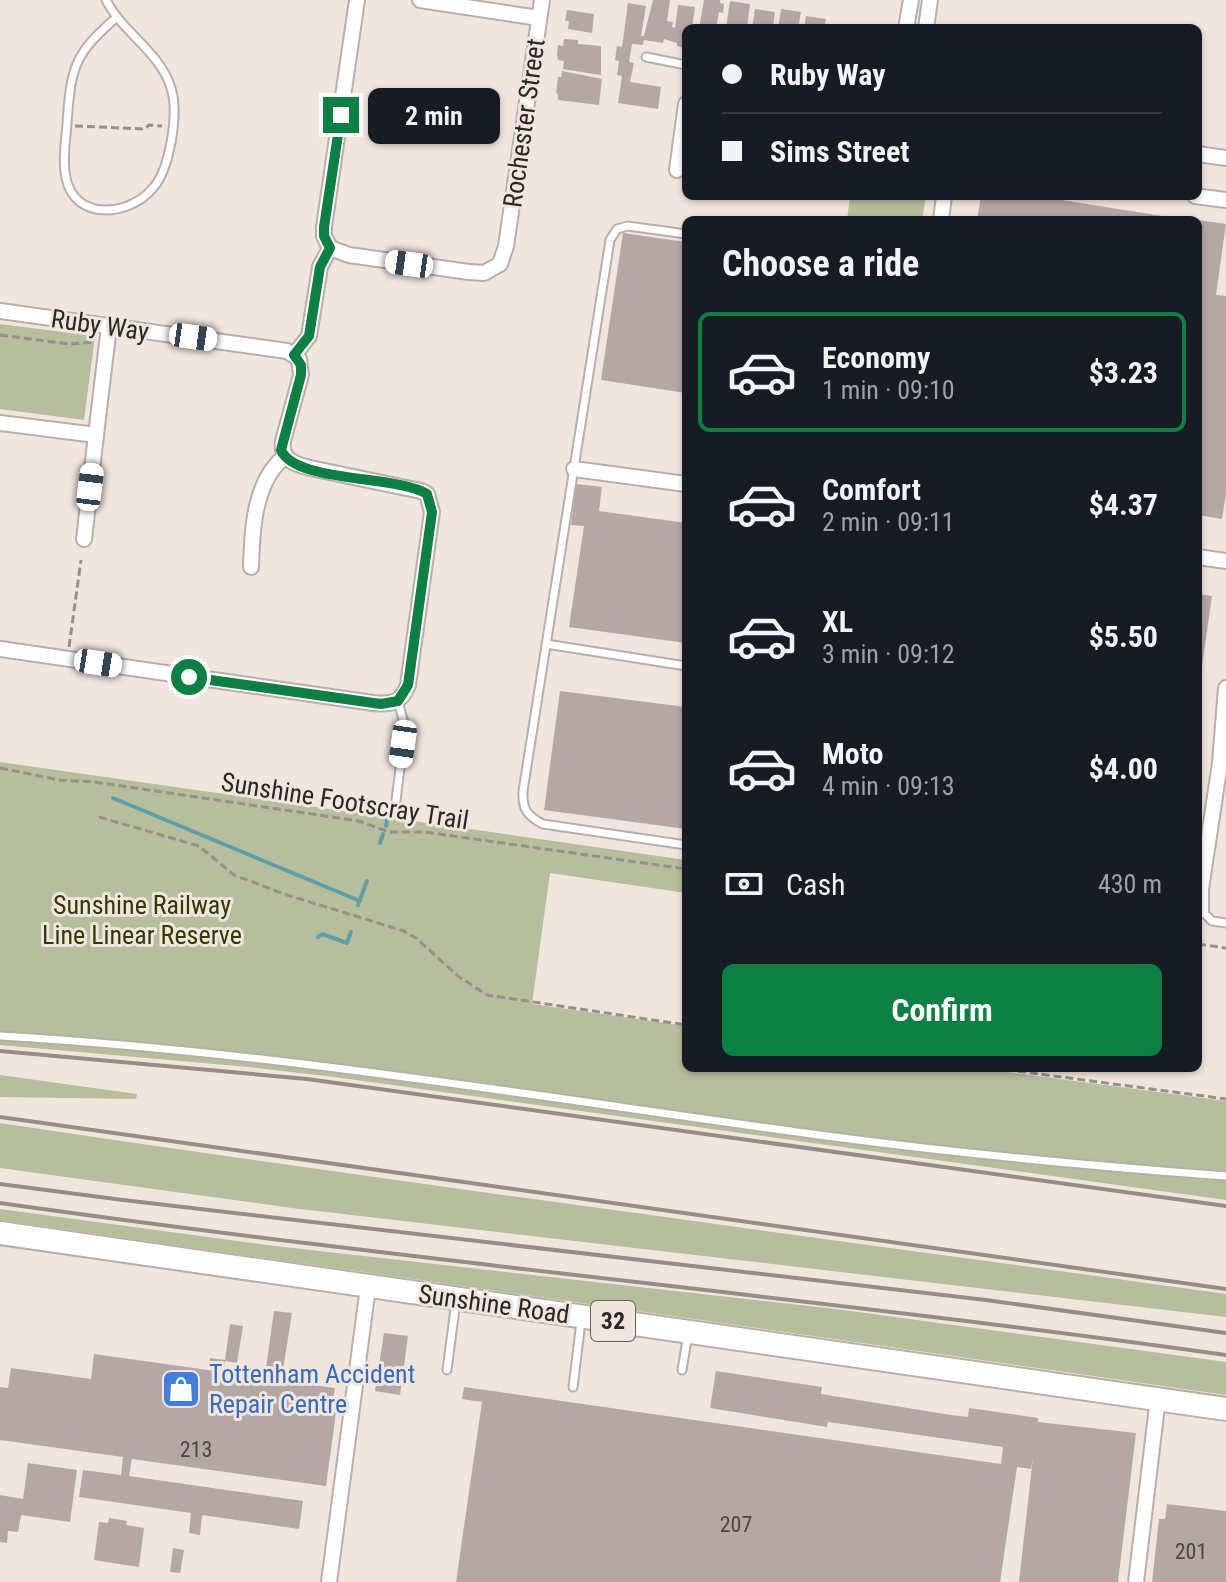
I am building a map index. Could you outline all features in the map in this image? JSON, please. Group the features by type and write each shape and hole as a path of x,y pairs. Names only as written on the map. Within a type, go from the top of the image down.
{"main road":[{"name":"Sunshine Road","path":"0,1233 1226,1409"}],"street":[{"path":"0,649 387,705 398,701 408,685 431,503 427,494 294,464 284,457 281,450 301,375 301,365 294,355 309,336 320,267 330,248 324,236 324,227 357,0"},
{"path":"420,0 539,18"},
{"name":"Rochester Street","path":"330,248 349,255 484,273 500,264 506,246 542,0"},
{"path":"907,24 911,0"},
{"path":"927,24 930,0"},
{"path":"1202,155 1226,158"},
{"path":"1202,197 1226,200"},
{"name":"Ruby Way","path":"0,311 278,349 294,355"},
{"path":"84,539 109,326"},
{"path":"0,423 96,435"},
{"path":"251,567 253,532 263,487 272,469 284,457"},
{"path":"574,469 682,483"},
{"path":"1202,558 1226,561"},
{"path":"1202,882 1220,763 1226,688"},
{"path":"329,1582 368,1287"},
{"path":"1136,1582 1158,1398"}],"lane":[{"path":"106,0 169,83 174,104 172,131 155,186 146,196 123,209 99,211 79,201 68,186 64,168 67,125 73,71 79,57 86,45 117,17"},
{"path":"646,57 682,64"},
{"path":"682,233 628,226 617,229 610,240 522,806 530,818 543,824 682,844"},
{"path":"546,644 682,665"},
{"path":"395,809 405,727 398,701"},
{"path":"1202,912 1212,921 1226,923"},
{"path":"0,1036 194,1050 1051,1163 1226,1176"},
{"path":"447,1370 456,1299"},
{"path":"573,1387 582,1317"},
{"path":"682,1370 689,1332"}],"path":[{"path":"67,125 145,129 149,125 163,126 172,131"},
{"path":"0,335 69,344 99,341"},
{"path":"68,651 81,560"},
{"name":"Sunshine Footscray Trail","path":"0,768 59,780 94,782 359,821 389,832 425,832 682,868"},
{"path":"99,817 199,846 234,875 284,894 404,931 458,976 487,995 682,1024"},
{"path":"1202,945 1226,948"},
{"path":"1024,1072 1226,1099"}],"green space":[{"path":"850,200 925,200 923,216 848,216"},
{"path":"0,324 95,336 84,420 0,409"},
{"name":"Sunshine Railway Line Linear Reserve","path":"0,762 682,859 682,892 550,873 532,1004 682,1025 682,1072 1007,1072 1226,1101 1226,1200 334,1077 0,1045"},
{"path":"0,1075 137,1094 136,1099 0,1097"},
{"path":"0,1123 1226,1294 1226,1317 292,1208 0,1168"},
{"path":"0,1209 275,1246 836,1309 1226,1362 1226,1395 0,1220"}],"building":[{"path":"653,0 670,0 667,21 673,22 672,27 675,28 678,5 695,7 693,24 682,24 682,47 664,39 663,43 644,40 643,45 632,44 629,62 634,63 630,82 661,87 658,109 618,103 622,76 617,75 619,61 615,60 617,46 622,47 628,3 646,6 641,36 644,36"},
{"path":"704,0 720,0 724,4 717,24 700,24"},
{"path":"730,1 750,4 748,24 727,24"},
{"path":"755,9 775,12 774,24 753,24"},
{"path":"781,9 801,12 799,24 779,24"},
{"path":"567,10 594,14 592,33 568,29 569,21 565,21"},
{"path":"806,16 826,19 825,24 805,24"},
{"path":"564,39 601,46 601,75 563,69 564,61 558,60 557,54 558,45 563,46"},
{"path":"562,71 602,79 599,105 558,100 558,77 561,77"},
{"path":"980,200 1062,200 1162,216 978,216"},
{"path":"1202,221 1226,224 1216,295 1226,296 1226,494 1222,519 1202,516"},
{"path":"623,233 682,241 682,392 601,380"},
{"path":"576,484 602,487 599,511 682,522 682,642 569,627 584,526 571,525"},
{"path":"1202,595 1212,596 1202,666"},
{"path":"560,691 682,706 682,828 544,810"},
{"path":"274,1311 292,1313 283,1370 266,1368"},
{"path":"230,1324 243,1326 237,1363 225,1361 224,1369 209,1367 210,1358 225,1360"},
{"path":"384,1333 408,1336 400,1395 375,1391"},
{"path":"94,1354 335,1388 332,1404 337,1405 326,1486 132,1459 129,1476 303,1501 299,1529 202,1515 200,1535 189,1533 191,1513 79,1497 83,1470 121,1475 123,1457 0,1440 0,1387 8,1388 11,1368 91,1379"},
{"path":"716,1371 822,1387 821,1394 951,1415 968,1417 969,1408 1038,1418 1038,1422 1136,1433 1118,1582 1019,1582 1033,1457 1031,1469 1017,1467 1000,1582 456,1582 482,1402 462,1399 464,1387 1001,1464 1003,1447 828,1422 827,1427 710,1408"},
{"path":"28,1463 77,1470 70,1522 21,1515 18,1532 8,1531 7,1543 0,1542 0,1495 23,1499"},
{"path":"1167,1504 1226,1511 1226,1582 1152,1582 1159,1519 1165,1519"},
{"path":"109,1518 144,1528 139,1567 94,1560 99,1522 108,1523"},
{"path":"173,1548 184,1550 180,1573 170,1572"}],"waterway":[{"path":"113,798 360,901"},
{"path":"386,826 387,819"},
{"path":"380,843 383,834"},
{"path":"358,905 367,881"},
{"path":"318,937 322,934 347,943 351,932"}],"railway":[{"path":"0,1051 307,1079 1226,1206"},
{"path":"0,1117 1226,1289"},
{"path":"0,1184 986,1300 1226,1333"},
{"path":"0,1203 1226,1355"}],"place":[{"name":"Tottenham Accident Repair Centre","path":"181,1389"}],"route":[{"path":"189,677 387,705 398,701 408,685 432,512 427,494 405,486 350,478 294,464 284,457 281,450 301,375 299,359 294,355 309,336 320,267 330,248 324,236 324,227 341,115"}]}
